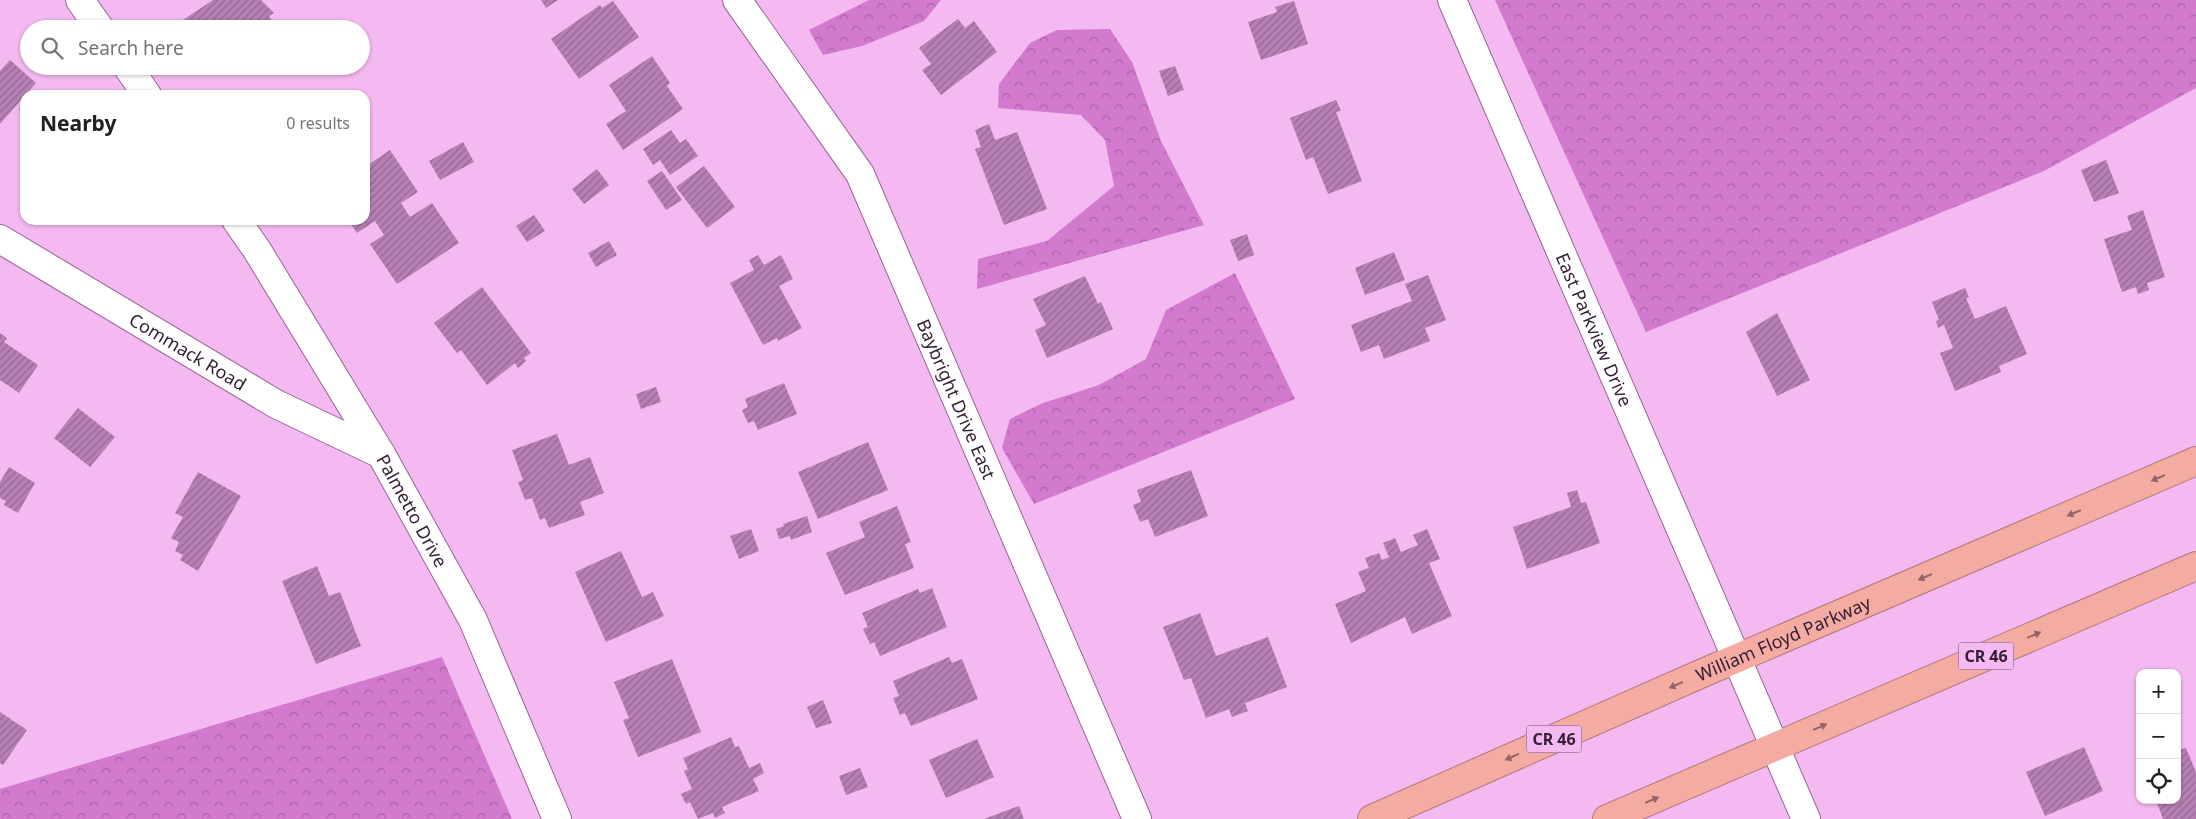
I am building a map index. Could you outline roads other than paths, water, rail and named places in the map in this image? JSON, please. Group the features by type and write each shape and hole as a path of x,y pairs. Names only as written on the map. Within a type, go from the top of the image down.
{"highway":[{"name":"William Floyd Parkway","path":"1372,819 1737,658 2196,461"},
{"name":"CR 46","path":"1607,819 2196,566"}],"street":[{"path":"80,0 94,20"},
{"name":"Baybright Drive East","path":"737,0 860,174 1137,819"},
{"name":"East Parkview Drive","path":"1452,0 1806,819"},
{"path":"133,75 144,90"},
{"name":"Palmetto Drive","path":"240,225 257,250 381,454 473,620 556,819"},
{"name":"Commack Road","path":"0,239 276,404 381,454"}]}
